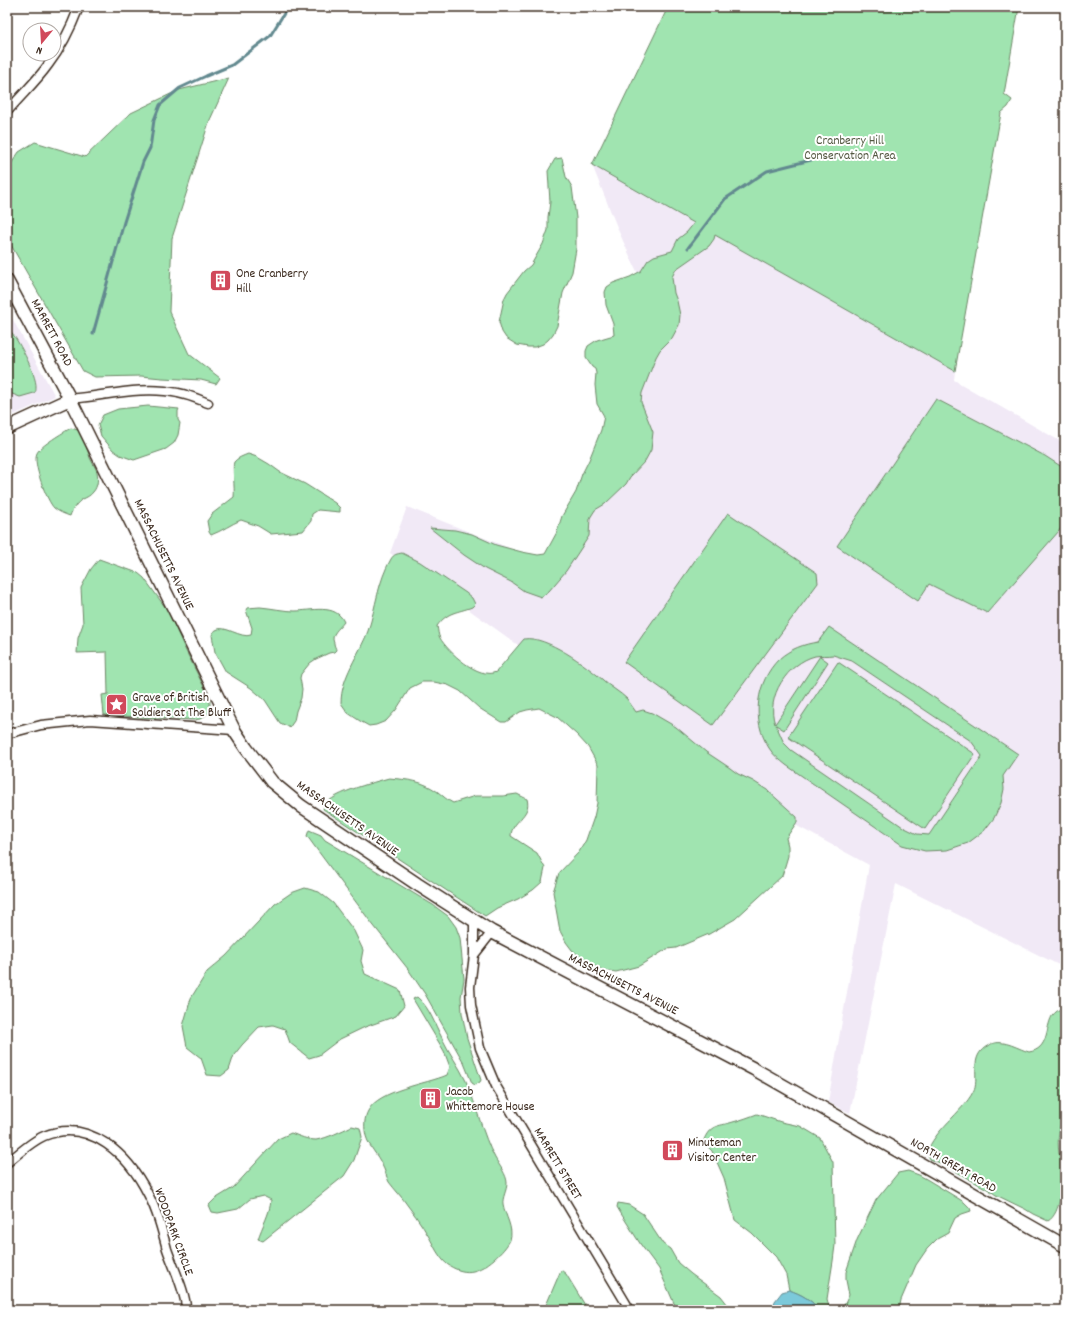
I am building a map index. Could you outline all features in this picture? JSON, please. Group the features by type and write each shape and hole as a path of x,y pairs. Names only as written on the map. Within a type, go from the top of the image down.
{"main road":[{"name":"MARRETT ROAD","path":"7,281 70,399"},
{"path":"7,428 70,399"},
{"name":"MASSACHUSETTS AVENUE","path":"70,399 234,730 272,782 301,806 492,932 700,1040 826,1110"},
{"name":"NORTH GREAT ROAD","path":"826,1110 1065,1246"}],"street":[{"path":"7,112 48,66 60,48 72,25 79,7"},
{"path":"70,399 125,392 163,391 178,393 208,403"},
{"path":"7,734 41,725 90,720 234,730"},
{"name":"MARRETT STREET","path":"474,920 474,955 470,987 471,1005 480,1048 496,1086 630,1310"},
{"path":"474,955 492,932"},
{"name":"WOODPARK CIRCLE","path":"7,1163 44,1136 63,1131 77,1131 95,1137 108,1144 121,1156 134,1172 148,1194 179,1282 186,1305 186,1310"}],"shaded area":[{"path":"592,165 955,371 954,380 1065,444 1065,968 896,884 850,1113 828,1102 869,865 688,767 390,553 407,507 559,568 663,329 619,232"},
{"path":"7,309 55,396 7,418"}],"green space":[{"name":"Cranberry Hill Conservation Area","path":"668,7 1019,7 1004,94 1012,100 1008,107 1001,113 955,371 715,235 709,246 676,269 672,277 674,293 680,315 679,325 672,338 660,350 656,357 642,393 641,402 653,432 651,450 645,461 630,477 626,484 605,504 595,510 590,518 589,536 566,571 549,591 541,597 524,591 511,582 485,569 464,555 430,528 455,530 472,534 496,545 522,552 538,555 545,554 557,532 562,516 576,492 601,430 604,416 597,404 595,369 586,358 586,351 588,346 597,340 614,335 613,324 606,305 605,292 607,287 641,271 648,260 654,256 672,251 678,239 687,232 694,223 592,165"},
{"path":"229,78 209,122 172,238 169,311 189,354 220,378 216,384 201,380 141,376 95,377 83,371 7,238 7,170 19,152 35,142 85,157 131,113 179,90"},
{"path":"562,158 566,177 572,187 576,218 576,249 572,272 563,293 557,326 553,334 543,344 535,347 517,345 506,338 502,332 499,322 504,299 524,271 531,265 543,244 548,230 550,202 548,171 555,159"},
{"path":"7,327 11,331 30,365 35,381 36,391 34,393 20,397 7,392"},
{"path":"936,399 1045,456 1065,469 1065,522 1059,531 987,613 929,584 918,601 837,546"},
{"path":"148,406 179,409 178,420 180,423 178,435 174,443 166,449 134,460 120,455 113,450 101,436 98,425 103,415 118,409"},
{"path":"71,428 78,430 82,437 96,469 98,478 95,490 77,504 70,516 58,511 51,504 38,473 36,458 39,450 52,439"},
{"path":"248,454 257,457 280,472 305,484 335,503 340,508 340,512 318,510 312,514 311,521 303,531 271,534 258,526 241,520 211,535 207,521 212,514 234,497 234,462 238,458"},
{"path":"728,513 817,573 818,583 713,725 624,662"},
{"path":"402,553 420,562 472,598 475,604 472,607 449,615 437,626 439,637 444,644 465,663 481,672 496,672 524,639 533,639 543,642 566,653 587,667 624,696 636,712 643,710 652,713 676,727 706,752 738,774 767,790 797,817 797,822 786,838 788,856 782,876 735,919 709,934 676,948 667,949 639,966 616,972 603,970 590,964 572,950 560,931 553,892 559,873 579,852 586,840 597,803 598,765 588,747 577,735 557,717 539,708 520,712 506,722 501,722 479,708 460,691 448,685 434,682 422,682 410,688 396,710 386,721 376,725 369,726 360,721 348,713 341,703 344,684 368,631 383,576 392,557 396,554"},
{"path":"99,559 138,573 144,578 168,611 210,699 210,711 205,716 194,720 104,715 102,695 108,694 107,652 77,653 78,638 83,624 81,588 91,569"},
{"path":"260,607 291,611 315,609 329,610 340,616 344,622 333,637 336,650 310,663 301,674 301,698 294,721 289,728 289,726 280,723 265,700 251,688 226,672 215,652 212,635 215,631 223,629 242,635 251,635 252,628 246,610 247,608"},
{"path":"829,627 1018,754 1003,776 1004,789 1001,803 994,818 984,831 968,843 947,850 925,851 902,845 786,765 772,753 763,737 758,714 761,690 765,679 771,668 783,655 797,648 818,642","holes":["833,655 852,661 971,741 982,756 929,835 917,834 903,827 791,750 784,743 776,725 784,730 828,662 820,656 775,724 773,703 776,692 781,682 796,666 815,656"]},
{"path":"838,662 975,754 925,829 788,737"},
{"path":"389,778 409,780 426,785 453,803 475,796 503,796 517,794 527,799 527,810 514,826 511,836 537,853 545,868 542,882 533,890 518,899 497,908 485,916 323,809 333,798 352,789"},
{"path":"309,830 321,835 325,840 433,905 448,916 456,927 460,938 464,979 461,997 462,1013 467,1038 481,1080 480,1082 475,1085 472,1083 464,1063 425,994 408,969 370,921 307,836"},
{"path":"305,888 319,892 333,903 354,931 363,950 361,961 365,974 400,990 404,1006 396,1016 365,1027 340,1039 319,1055 309,1058 290,1043 285,1029 273,1025 259,1027 234,1055 229,1070 221,1076 207,1075 201,1058 187,1047 183,1026 191,998 207,972 226,956 275,904 291,893"},
{"path":"417,997 429,1011 445,1044 466,1081 490,1149 507,1180 503,1204 511,1231 510,1240 504,1249 494,1259 478,1270 470,1272 455,1269 442,1259 420,1222 389,1182 380,1161 367,1140 365,1133 366,1117 373,1104 382,1098 404,1088 447,1075 450,1067 444,1051 413,999"},
{"path":"1065,1006 1065,1113 1060,1127 1058,1143 1063,1166 1062,1181 1056,1212 1048,1221 996,1195 945,1165 930,1159 927,1153 942,1129 968,1100 973,1092 976,1080 976,1061 982,1050 994,1043 1004,1043 1029,1052 1035,1050 1043,1043 1052,1016"},
{"path":"757,1114 781,1122 800,1126 820,1138 833,1162 835,1245 827,1299 830,1310 819,1310 806,1298 789,1290 786,1275 776,1257 752,1233 735,1220 724,1178 712,1151 703,1142 711,1129"},
{"path":"352,1126 360,1128 362,1137 354,1160 344,1176 263,1241 258,1239 268,1215 271,1200 263,1196 250,1199 238,1209 218,1213 212,1212 209,1205 215,1199 233,1188 278,1139 291,1133 307,1139 316,1140 330,1136"},
{"path":"908,1171 919,1175 964,1202 971,1211 955,1218 948,1233 937,1239 927,1249 916,1265 901,1300 899,1310 842,1310 849,1295 846,1272 857,1240 876,1200 898,1173"},
{"path":"618,1203 629,1205 643,1214 663,1244 670,1249 678,1263 721,1296 732,1310 677,1310 659,1269 641,1245 620,1212 617,1207"},
{"path":"561,1270 566,1274 588,1310 544,1310"}],"water":[{"path":"789,1290 806,1298 819,1310 772,1310 775,1301 782,1292"}],"waterway":[{"path":"93,334 124,222 143,162 150,148 154,120 160,105 180,88 232,65 270,36 288,7"},
{"path":"688,248 725,199 767,171 811,160"}],"place":[{"name":"One Cranberry Hill","path":"221,281"},
{"name":"Grave of British Soldiers at The Bluff","path":"117,705"},
{"name":"Jacob Whittemore House","path":"430,1099"},
{"name":"Minuteman Visitor Center","path":"673,1150"}]}
